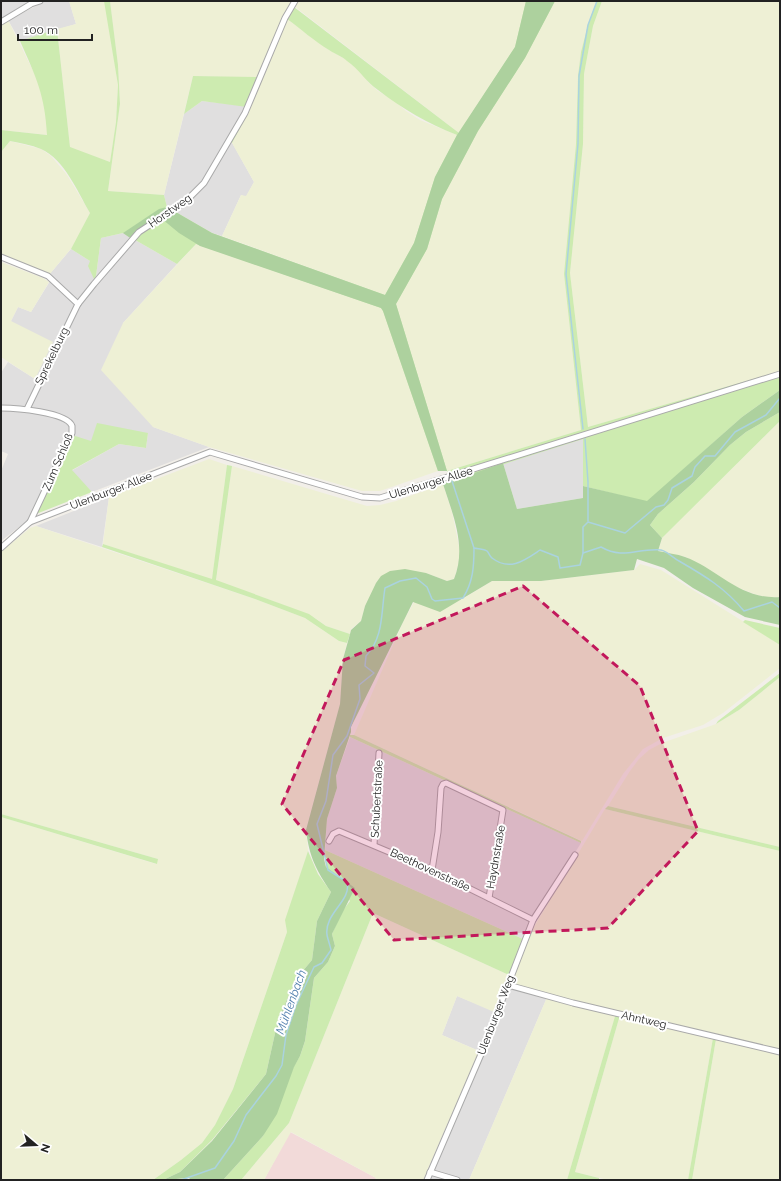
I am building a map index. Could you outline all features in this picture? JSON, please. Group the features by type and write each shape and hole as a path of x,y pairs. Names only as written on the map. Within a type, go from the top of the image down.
{"street":[{"path":"1,22 31,4 40,1"},
{"name":"Horstweg","path":"78,304 139,232 185,202 204,183 240,124 285,18 295,1"},
{"path":"1,257 48,276 78,304"},
{"name":"Sprekelburg","path":"27,409 78,304"},
{"name":"Ulenburger Allee","path":"1,548 30,522 210,452 362,497 380,498 780,374"},
{"name":"Zum Schloß","path":"1,408 27,409 67,420 72,426 72,433 30,522"},
{"name":"Schubertstraße","path":"374,845 379,753"},
{"name":"Haydnstraße","path":"432,870 443,784 446,783 504,810 489,898"},
{"name":"Beethovenstraße","path":"329,841 333,834 339,831 432,870 533,920"},
{"name":"Ulenburger Weg","path":"427,1180 482,1052 533,920 575,855"},
{"name":"Ahntweg","path":"508,985 573,1003 780,1052"},
{"path":"430,1172 457,1180"}],"highlighted area":[{"path":"523,586 640,686 698,831 608,928 394,940 282,804 344,660"}],"shaded area":[{"path":"1,1 31,1 1,19"},
{"path":"46,1 69,1 76,24 20,41 8,20"},
{"path":"202,101 247,106 230,139 254,182 246,197 241,195 222,236 212,233 167,207 164,195 184,114"},
{"path":"123,233 177,264 123,323 153,427 209,447 92,492 71,471 119,444 146,448 148,433 91,441 56,471 36,514 1,541 1,471 8,454 1,451 1,373 8,362 35,379 11,321 18,307 31,312 52,278 49,275 71,249 90,261 96,276 101,238"},
{"path":"583,438 583,498 517,509 503,463"},
{"path":"109,497 102,547 36,526"},
{"path":"350,737 581,843 532,921 523,939 325,850 327,819 337,788 336,776"},
{"path":"511,982 548,995 469,1180 430,1180 484,1053 442,1035 457,996 499,1013"},
{"path":"290,1132 376,1178 375,1180 264,1180"}],"green space":[{"path":"69,1 105,2 118,85 116,122 110,162 70,148 57,29 76,24"},
{"path":"104,1 110,1 118,65 120,104 108,191 164,195 167,207 212,233 385,295 414,243 435,177 457,135 426,121 397,104 374,87 345,59 318,43 287,19 246,117 232,143 230,139 247,107 202,101 184,114 193,76 258,77 293,1 298,1 294,7 459,133 515,47 526,1 555,1 525,58 478,131 442,199 427,249 396,304 447,471 438,471 381,308 196,244 177,264 123,233 101,238 96,276 94,279 88,266 90,261 71,249 90,213 70,177 57,161 41,149 10,141 1,152 1,130 47,135 44,108 39,86 20,41 57,29 70,147 110,162 116,122 118,85"},
{"path":"110,1 293,1 258,78 193,76 164,195 108,191 120,104 118,65"},
{"path":"298,1 526,1 515,47 459,133 294,6"},
{"path":"526,1 555,1 525,58 478,131 442,199 427,249 396,304 447,471 438,471 381,308 200,246 179,233 162,219 141,232 133,240 123,233 159,209 167,207 212,233 385,295 414,243 435,177 457,135 515,47"},
{"path":"555,1 597,1 588,25 581,52 578,76 576,144 564,274 581,430 447,471 396,304 427,249 442,199 478,131 525,58"},
{"path":"597,1 602,1 593,26 584,74 583,144 570,273 588,427 780,371 780,390 742,417 647,502 583,486 583,439 451,481 447,471 581,430 564,274 576,144 578,76 581,52 588,25"},
{"path":"602,1 780,1 780,371 588,427 570,273 583,144 584,74 593,26"},
{"path":"287,19 329,50 347,60 362,72 368,82 378,91 396,102 406,111 420,120 457,135 435,177 414,243 385,295 222,236 241,195 246,196 254,182 232,143 246,117"},
{"path":"8,20 40,85 46,108 48,135 1,130 1,25"},
{"path":"10,141 41,149 51,156 67,175 90,213 74,245 49,275 1,253 1,152"},
{"path":"196,244 381,308 438,471 380,491 362,491 209,447 153,427 101,370 123,323"},
{"path":"1,262 43,278 49,282 31,312 18,307 11,321 53,342 35,379 1,357"},
{"path":"780,390 780,412 746,432 730,445 694,482 658,514 650,525 662,538 658,551 682,556 697,562 730,583 753,594 766,597 780,597 780,625 745,617 693,588 664,568 637,559 634,570 541,581 492,581 440,612 413,602 351,727 351,732 336,776 337,788 327,819 324,859 326,867 355,888 332,934 335,946 328,962 314,978 305,1041 277,1114 263,1136 223,1180 191,1180 189,1178 163,1180 180,1172 212,1141 266,1074 278,1020 296,979 312,960 317,921 331,892 321,877 311,855 306,830 340,704 343,659 351,630 361,621 365,606 381,576 390,571 405,569 426,573 447,581 454,579 458,567 459,543 454,519 443,484 503,463 517,509 583,498 583,486 647,501 742,417"},
{"path":"780,412 780,421 662,538 650,525 658,514 694,482 730,445 746,432"},
{"path":"780,421 780,597 770,598 757,595 731,585 686,557 658,551 662,538"},
{"path":"97,423 148,433 146,448 119,444 72,470 92,492 36,514 72,435 91,441"},
{"path":"209,459 227,465 212,580 103,544 109,497"},
{"path":"227,465 232,466 216,580 309,614 326,626 350,634 347,643 339,641 305,618 255,599 102,547 103,544 212,579"},
{"path":"232,466 367,506 380,505 396,501 443,484 452,512 461,556 454,579 447,581 426,573 365,606 361,621 351,629 350,634 326,626 315,618 273,601 216,581"},
{"path":"36,526 255,599 305,618 339,641 347,643 343,659 340,704 306,829 308,851 286,920 287,932 233,1089 215,1125 202,1143 153,1180 1,1180 1,817 156,864 158,859 1,814 1,552 30,528"},
{"path":"640,564 661,570 779,644 780,668 723,713 703,725 663,738 643,749 623,774 582,841 354,735 403,622 414,602 461,600 492,581 541,581 634,570"},
{"path":"745,620 780,628 780,645 743,622"},
{"path":"780,673 780,677 739,710 716,724 718,721"},
{"path":"780,677 780,847 608,806 630,771 639,759 649,750 662,743 716,724 739,710"},
{"path":"350,735 354,735 581,841 581,843 350,737"},
{"path":"608,806 780,847 780,851 605,809"},
{"path":"605,809 780,851 780,1180 692,1180 716,1039 713,1038 688,1180 608,1180 575,1172 620,1015 616,1014 567,1180 469,1180 548,995 513,984 511,982 535,925"},
{"path":"1,814 158,859 157,864 1,817"},
{"path":"325,850 523,939 509,975 373,913 289,1123 241,1180 223,1180 263,1136 294,1066 300,1056 305,1041 314,978 328,962 335,946 332,934 341,913 350,901 326,867"},
{"path":"308,851 318,874 331,892 317,921 312,960 296,979 278,1020 266,1074 212,1140 180,1172 163,1180 153,1180 202,1143 215,1125 233,1089 287,932 285,920"},
{"path":"373,913 509,975 494,1012 457,996 442,1035 479,1051 423,1180 375,1180 376,1178 291,1132 264,1180 241,1180 289,1123"},
{"path":"616,1013 620,1015 575,1172 599,1178 599,1180 567,1180"},
{"path":"713,1038 716,1039 692,1180 688,1180"}],"waterway":[{"path":"583,429 566,274 578,144 579,76 588,25 597,1"},
{"name":"Mühlenbach","path":"181,1180 215,1168 234,1141 246,1115 276,1076 282,1065 286,1035 296,1005 314,967 322,963 331,950 327,935 327,927 333,914 346,895 347,882 328,870 317,824 326,801 333,755 347,736 360,699 359,685 374,673 365,666 366,656 372,649 379,632 385,588 400,581 416,578 427,587 432,599 435,601 463,598 469,586 472,574 474,548 486,550 492,558 505,564 523,561 540,550 558,557 560,568 580,565 583,553 583,527 588,522 625,533 656,507 664,505 668,500 672,488 692,476 695,467 705,456 715,456 735,432 766,415 780,398"},
{"path":"585,439 588,482 588,521"},
{"path":"452,481 474,548"},
{"path":"583,553 601,547 617,553 661,550 714,583 744,611 772,602 780,608"}]}
